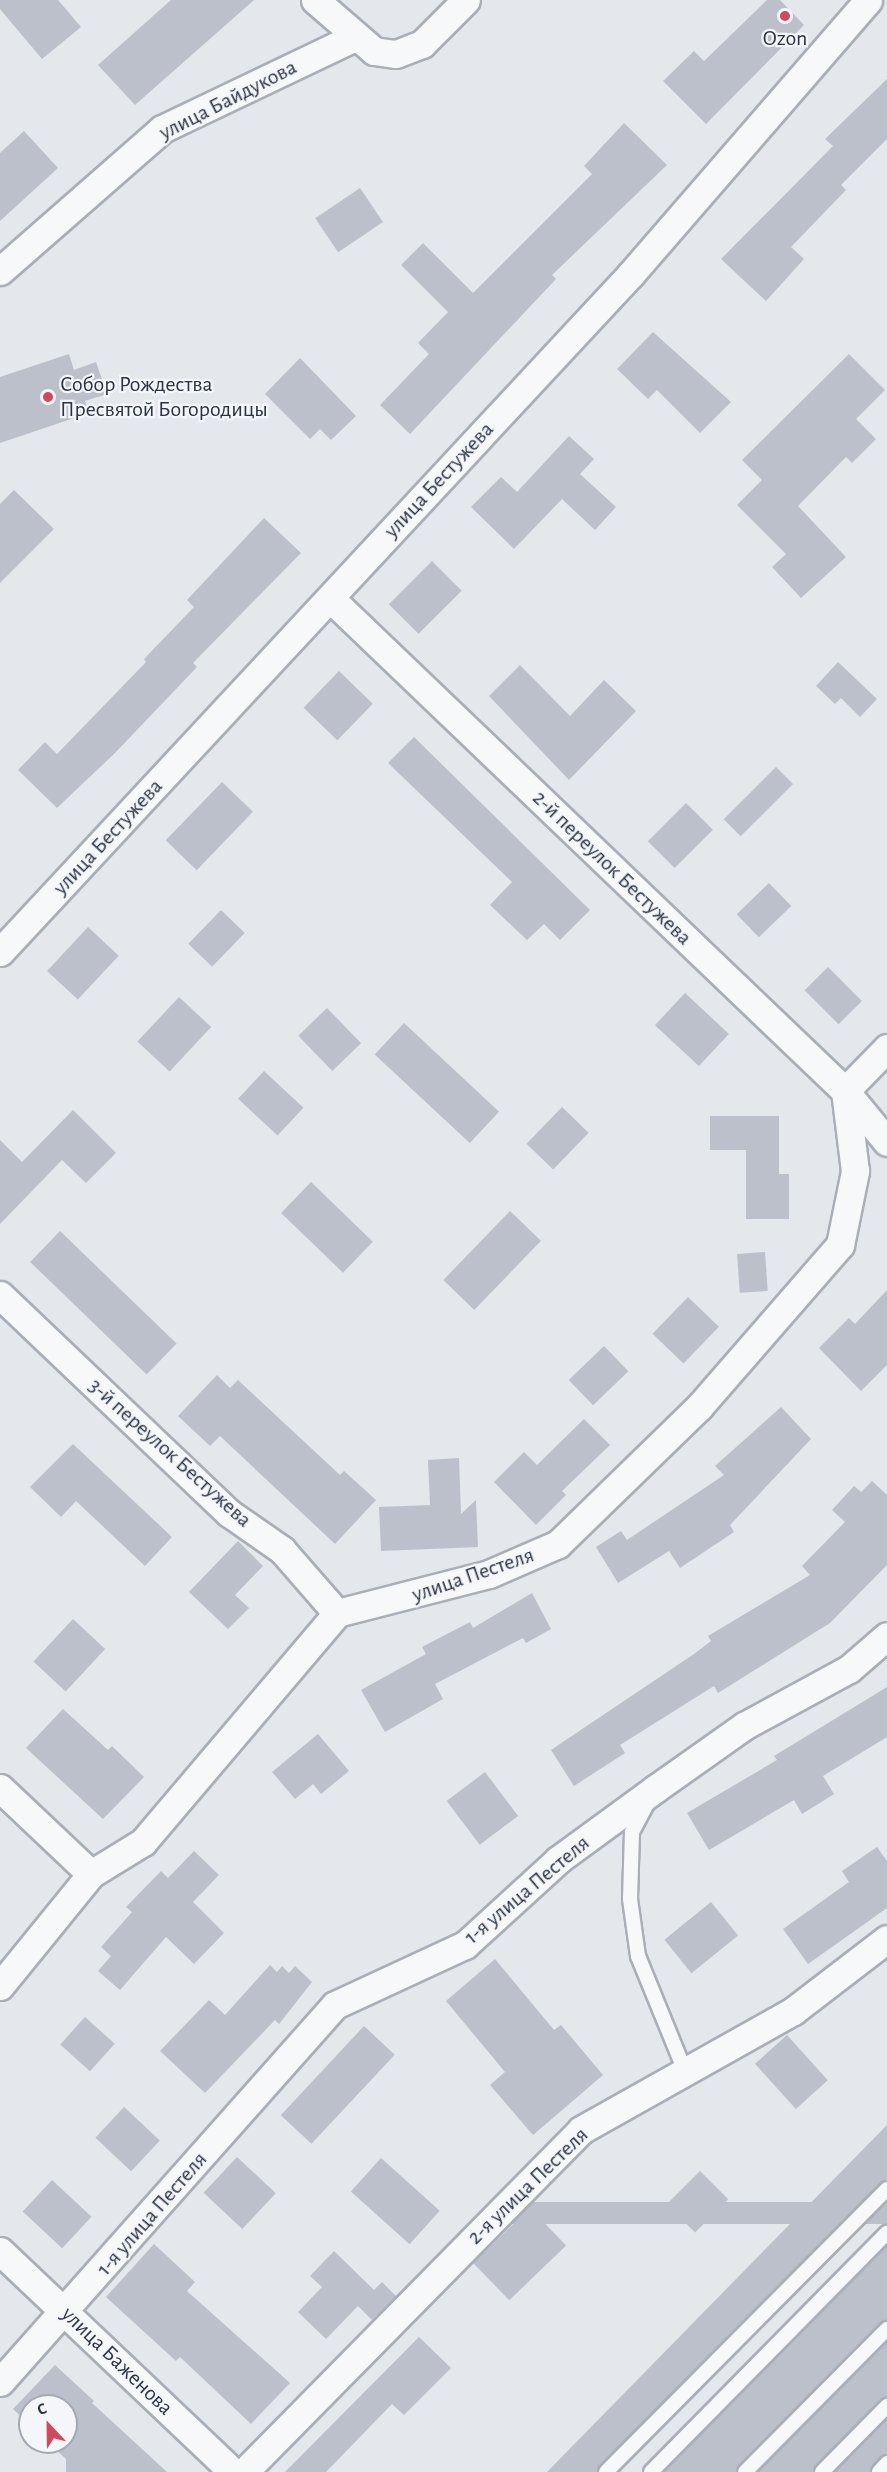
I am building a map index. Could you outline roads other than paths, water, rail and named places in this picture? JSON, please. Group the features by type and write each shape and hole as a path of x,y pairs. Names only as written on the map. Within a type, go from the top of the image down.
{"street":[{"path":"315,0 355,37 374,51 396,54 422,44 466,0"},
{"name":"улица Бестужева","path":"0,952 331,599 631,274 868,0"},
{"name":"улица Байдукова","path":"0,271 162,129 355,37"},
{"name":"2-й переулок Бестужева","path":"331,599 845,1091 887,1142"},
{"path":"845,1091 887,1048"},
{"name":"улица Пестеля","path":"337,1613 489,1574 558,1544 699,1407 840,1245 855,1171 845,1091"},
{"name":"3-й переулок Бестужева","path":"0,1295 230,1513 282,1550 337,1613"},
{"path":"0,1986 91,1874 143,1842 337,1613"},
{"name":"1-я улица Пестеля","path":"0,2382 65,2312 335,2005 465,1945 558,1860 744,1725 849,1669 887,1636"},
{"path":"0,1788 91,1874"},
{"name":"2-я улица Пестеля","path":"244,2472 581,2130 793,2012 887,1939"},
{"name":"улица Баженова","path":"0,2251 232,2472"}],"lane":[{"path":"655,1789 633,1832 630,1899 638,1956 685,2071"},
{"path":"606,2472 887,2189"},
{"path":"651,2472 887,2233"},
{"path":"745,2472 887,2329"},
{"path":"822,2472 887,2406"},
{"path":"879,2472 887,2463"}],"place":[{"name":"Ozon","path":"785,16"},
{"name":"Собор Рождества Пресвятой Богородицы","path":"48,397"}]}
